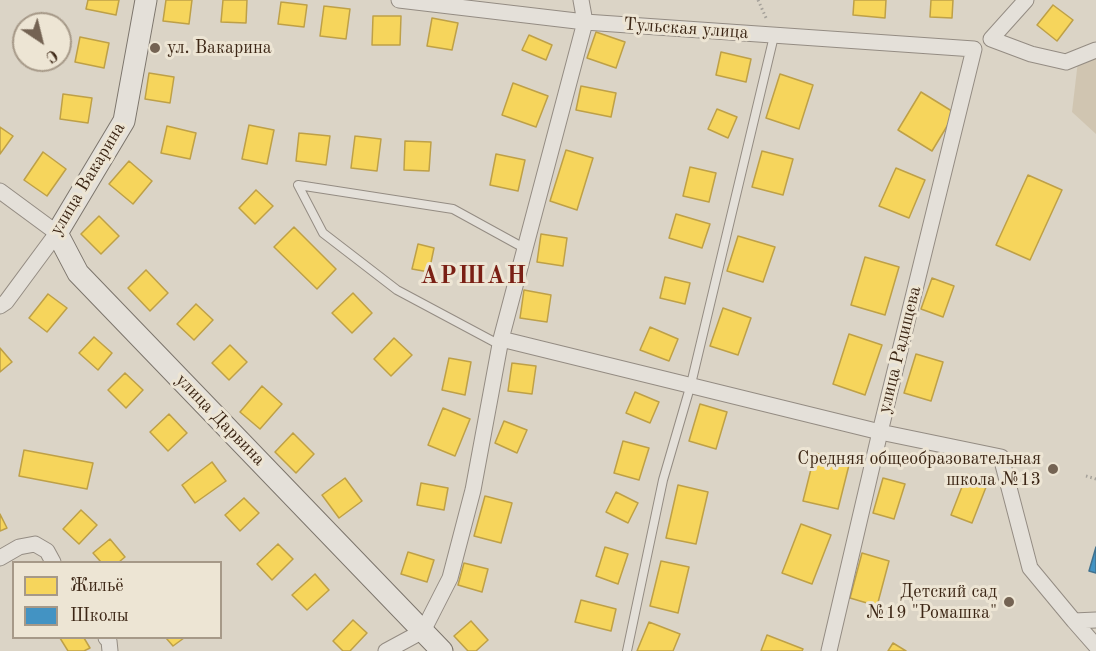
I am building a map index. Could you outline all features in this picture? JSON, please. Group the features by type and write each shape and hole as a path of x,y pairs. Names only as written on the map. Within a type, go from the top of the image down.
{"street":[{"name":"улица Вакарина","path":"0,306 6,302 57,233 124,121 146,0"},
{"name":"Тульская улица","path":"399,0 585,22 974,49"},
{"path":"386,651 423,631 450,578 473,490 501,342 585,22 581,0"},
{"path":"1026,0 991,39 1032,54 1065,62 1096,50"},
{"name":"улица Радищева","path":"829,651 974,49"},
{"name":"улица Дарвина","path":"0,191 57,233 78,273 442,651"},
{"path":"501,342 690,384 880,432 1001,457 1030,568 1096,646"},
{"path":"0,558 19,547 35,544 47,551 52,561"},
{"path":"1074,621 1096,620"}],"lane":[{"path":"627,651 663,480 690,384 774,36"},
{"path":"501,342 397,290 323,233 297,184 453,209 524,248"}],"path":[{"path":"1086,476 1096,479"}],"shaded area":[{"path":"1096,54 1096,134 1072,112 1078,61"}],"building: Жильё":[{"path":"88,0 119,0 116,15 86,9"},
{"path":"166,0 192,0 189,24 163,21"},
{"path":"223,0 247,0 246,23 221,22"},
{"path":"854,0 886,0 885,18 853,15"},
{"path":"931,0 953,0 952,18 930,17"},
{"path":"281,2 307,5 304,27 278,24"},
{"path":"1053,5 1073,20 1057,41 1037,25"},
{"path":"324,6 350,9 346,39 320,36"},
{"path":"373,16 401,16 400,45 372,45"},
{"path":"432,18 458,23 452,50 427,46"},
{"path":"596,32 625,42 616,68 587,58"},
{"path":"529,35 552,45 546,60 522,50"},
{"path":"80,37 109,43 104,68 75,62"},
{"path":"721,52 751,59 746,82 716,75"},
{"path":"149,73 174,77 170,103 145,99"},
{"path":"780,74 813,85 799,129 766,118"},
{"path":"513,83 548,96 536,127 502,115"},
{"path":"581,86 616,93 611,117 576,110"},
{"path":"921,92 955,113 932,151 898,130"},
{"path":"63,94 92,98 88,123 60,119"},
{"path":"717,109 737,117 728,138 708,129"},
{"path":"249,125 274,130 267,164 242,159"},
{"path":"167,126 196,133 190,159 161,153"},
{"path":"0,127 13,136 0,154"},
{"path":"299,133 330,136 326,165 296,161"},
{"path":"355,136 381,139 377,171 351,168"},
{"path":"405,141 431,142 429,171 404,170"},
{"path":"566,150 593,158 577,210 550,201"},
{"path":"762,151 793,159 783,195 752,187"},
{"path":"43,152 66,169 47,196 24,180"},
{"path":"496,154 525,160 518,191 490,185"},
{"path":"129,161 152,181 133,204 109,184"},
{"path":"690,167 716,173 709,202 683,196"},
{"path":"896,168 925,180 909,218 879,206"},
{"path":"1028,175 1062,190 1030,260 996,245"},
{"path":"256,190 273,206 255,224 239,208"},
{"path":"676,214 710,224 702,248 669,238"},
{"path":"99,216 119,236 101,254 81,234"},
{"path":"294,227 336,269 317,289 274,247"},
{"path":"541,234 567,238 563,266 537,262"},
{"path":"738,236 775,247 763,282 727,271"},
{"path":"418,244 434,248 429,272 412,269"},
{"path":"865,257 899,267 885,315 851,305"},
{"path":"146,270 168,293 150,311 128,288"},
{"path":"665,277 690,283 685,304 660,298"},
{"path":"932,278 954,286 943,317 921,309"},
{"path":"524,290 551,295 547,322 520,318"},
{"path":"353,293 372,313 352,333 332,313"},
{"path":"48,294 67,308 47,332 29,318"},
{"path":"196,304 213,320 194,340 177,324"},
{"path":"723,308 751,318 738,355 710,346"},
{"path":"650,327 678,339 669,361 640,350"},
{"path":"849,334 882,345 865,395 833,384"},
{"path":"94,337 112,353 98,370 79,353"},
{"path":"394,338 412,355 391,376 374,359"},
{"path":"230,345 247,362 229,380 212,363"},
{"path":"0,348 12,362 0,372"},
{"path":"916,354 943,362 931,401 904,393"},
{"path":"449,358 471,362 465,395 442,390"},
{"path":"512,363 536,366 532,394 508,391"},
{"path":"125,373 143,390 126,408 108,390"},
{"path":"262,386 282,404 260,429 240,412"},
{"path":"635,392 659,402 650,423 626,413"},
{"path":"700,404 727,412 716,449 689,441"},
{"path":"443,408 470,419 455,456 428,445"},
{"path":"169,414 187,433 168,451 150,432"},
{"path":"504,421 527,430 517,453 495,443"},
{"path":"293,433 314,454 296,473 275,452"},
{"path":"623,441 649,448 639,480 614,473"},
{"path":"24,450 93,463 87,489 19,476"},
{"path":"815,453 850,461 838,509 803,501"},
{"path":"212,462 226,481 195,503 182,485"},
{"path":"967,474 988,482 972,523 951,515"},
{"path":"345,478 362,501 339,518 322,495"},
{"path":"883,478 905,484 894,519 873,513"},
{"path":"421,483 448,488 444,510 417,505"},
{"path":"678,485 708,492 696,544 666,538"},
{"path":"616,492 638,503 628,523 606,512"},
{"path":"485,496 512,503 501,543 474,536"},
{"path":"244,498 259,513 240,531 225,515"},
{"path":"81,510 97,525 79,544 63,529"},
{"path":"0,514 7,528 0,531"},
{"path":"801,524 831,535 812,584 782,573"},
{"path":"110,539 125,557 120,561 100,561 93,553"},
{"path":"278,544 293,559 272,580 257,564"},
{"path":"605,547 628,554 618,584 596,576"},
{"path":"408,552 434,560 427,582 401,574"},
{"path":"862,553 889,561 877,606 850,598"},
{"path":"661,561 689,567 678,613 650,606"},
{"path":"464,563 488,569 482,592 458,585"},
{"path":"315,574 329,590 307,610 292,595"},
{"path":"581,600 616,609 611,631 575,622"},
{"path":"353,620 367,633 350,651 343,651 333,641"},
{"path":"471,621 488,640 476,651 468,651 454,636"},
{"path":"649,622 680,634 673,651 637,651"},
{"path":"767,635 803,649 802,651 761,651"},
{"path":"61,639 85,639 90,648 84,651 68,651"},
{"path":"167,639 183,639 173,646"},
{"path":"893,643 906,651 888,651"}],"building: Школы":[{"path":"1096,547 1096,573 1089,571"}],"place":[{"name":"ул. Вакарина","path":"155,48"},
{"name":"Средняя общеобразовательная школа №13","path":"1053,469"},
{"name":"Детский сад №19 \"Ромашка\"","path":"1009,602"}],"district":[{"name":"АРШАН","path":"474,277"}]}
